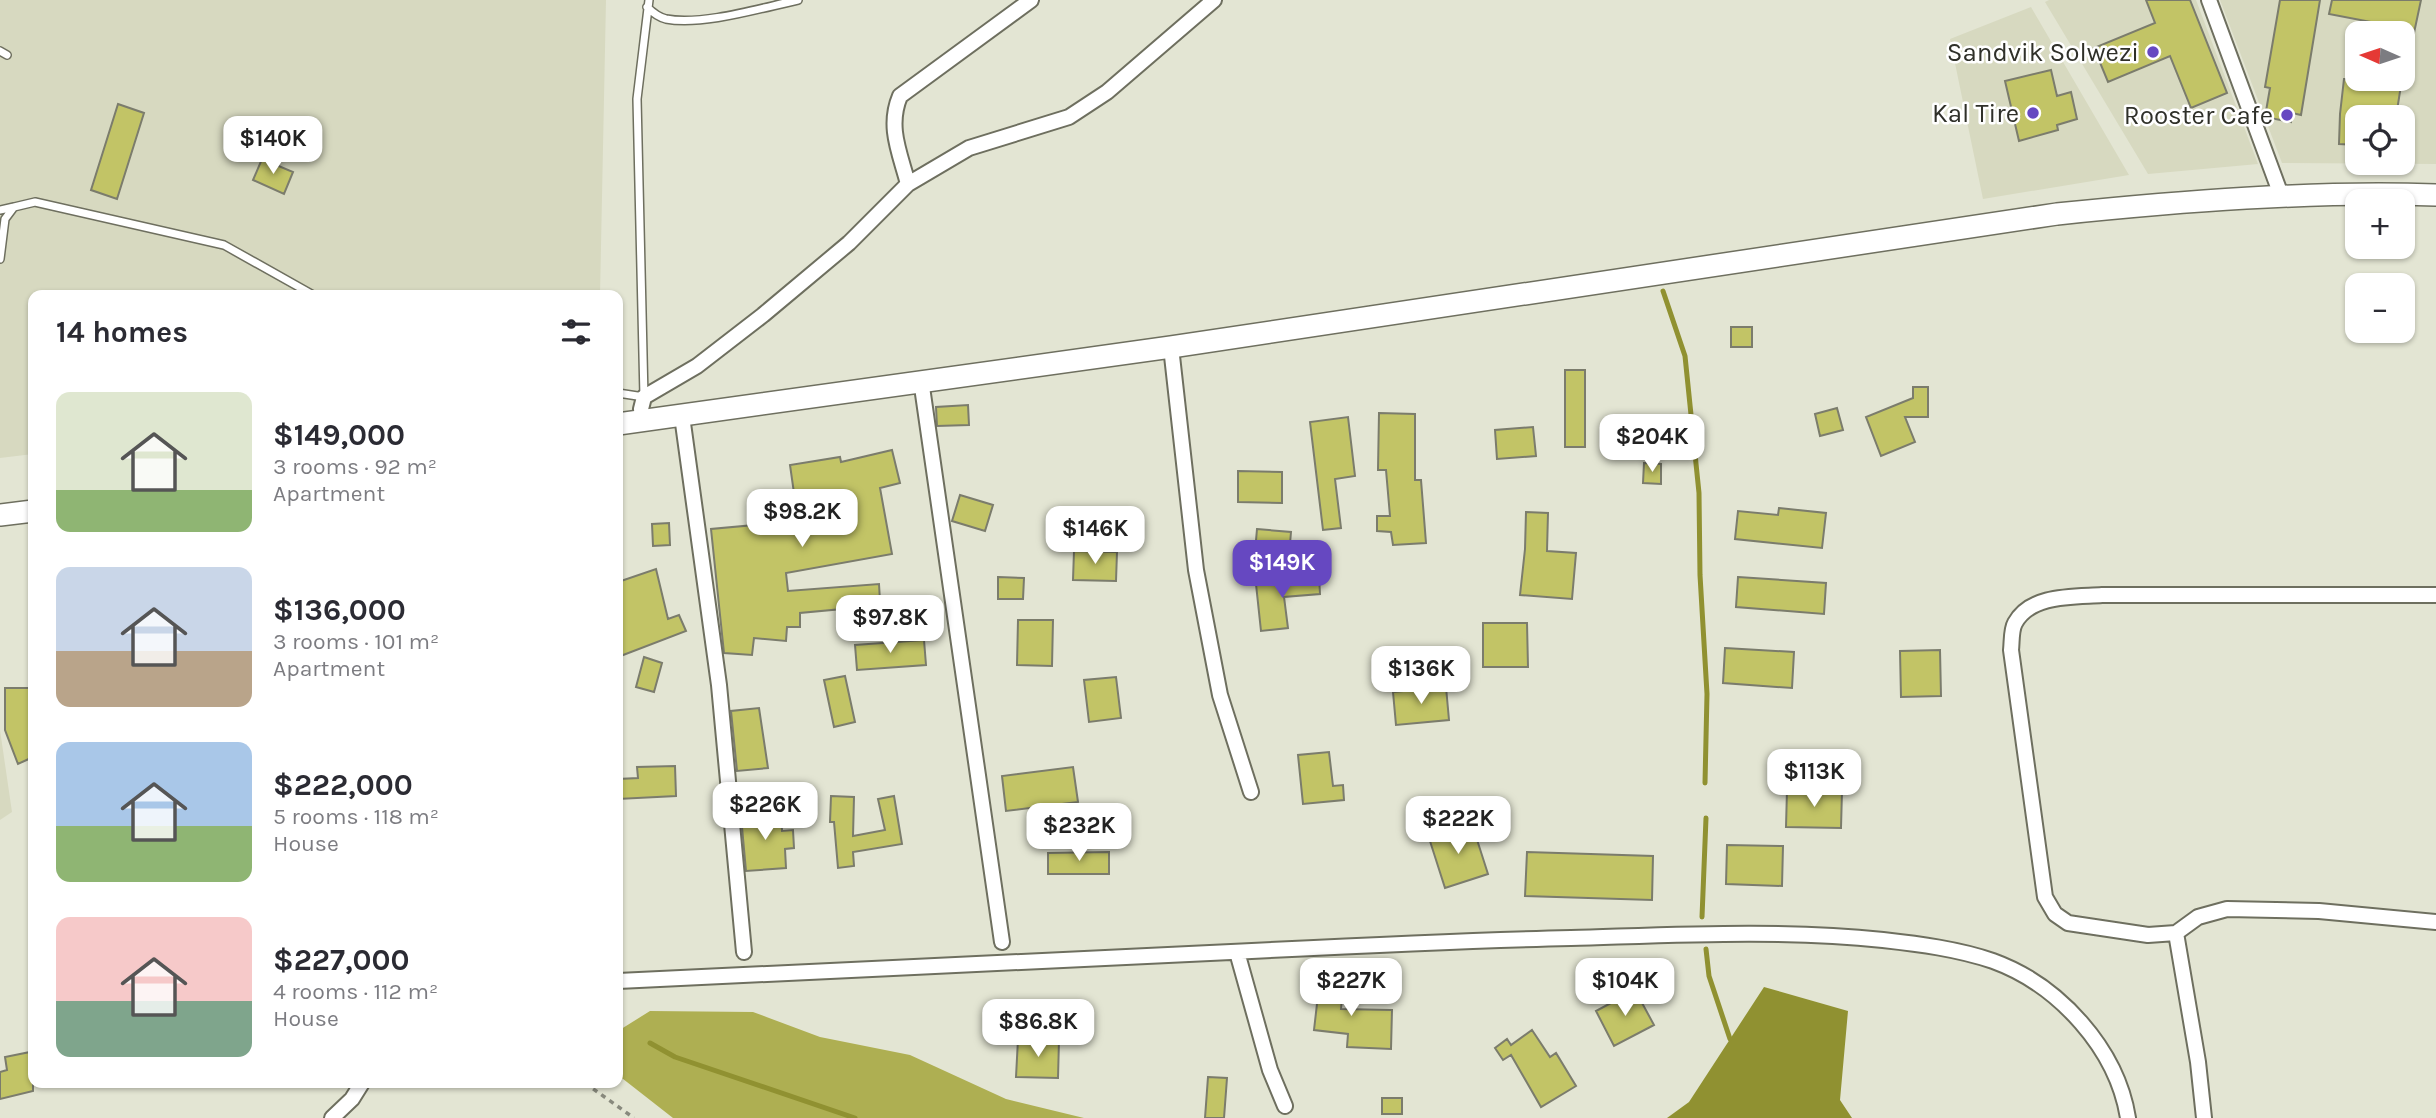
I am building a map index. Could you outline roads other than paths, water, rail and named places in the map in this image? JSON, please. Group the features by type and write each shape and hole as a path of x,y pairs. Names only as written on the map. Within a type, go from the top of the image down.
{"main road":[{"path":"623,423 1171,347 2057,214 2281,195 2436,195"},
{"path":"0,515 28,512"}],"street":[{"path":"908,184 894,132 894,111 900,96 1031,0"},
{"path":"642,421 644,397 697,366 763,315 849,243 908,184 969,148 1069,117 1107,92 1214,0"},
{"path":"2209,0 2281,195"},
{"path":"1171,347 1196,570 1220,695 1251,792"},
{"path":"920,380 1002,942"},
{"path":"682,416 719,685 744,952"},
{"path":"2436,596 2102,595 2048,600 2025,610 2014,625 2011,650 2045,897 2055,914 2068,923 2148,935 2176,933 2198,917 2227,909 2319,911 2436,922"},
{"path":"623,981 1487,940 1750,933 1849,936 1924,944 1993,961 2026,977 2060,1001 2095,1041 2114,1069 2128,1118"},
{"path":"2176,933 2198,1062 2204,1118"},
{"path":"1237,951 1270,1070 1284,1106"},
{"path":"332,1118 352,1099 359,1088"}],"lane":[{"path":"648,4 655,15 666,19 705,19 799,0"},
{"path":"623,394 644,397 637,99 648,4"},
{"path":"0,210 35,202 224,245 304,290"},
{"path":"0,259 5,219 15,207"}],"waterway":[{"path":"1663,291 1685,356 1699,493 1700,575 1707,694 1705,783"},
{"path":"1702,917 1706,818"},
{"path":"1706,949 1709,976 1730,1039"},
{"path":"650,1043 675,1057 855,1118"}],"place":[{"name":"Sandvik Solwezi","path":"2153,52"},
{"name":"Kal Tire","path":"2033,113"},
{"name":"Rooster Cafe","path":"2287,115"}]}
